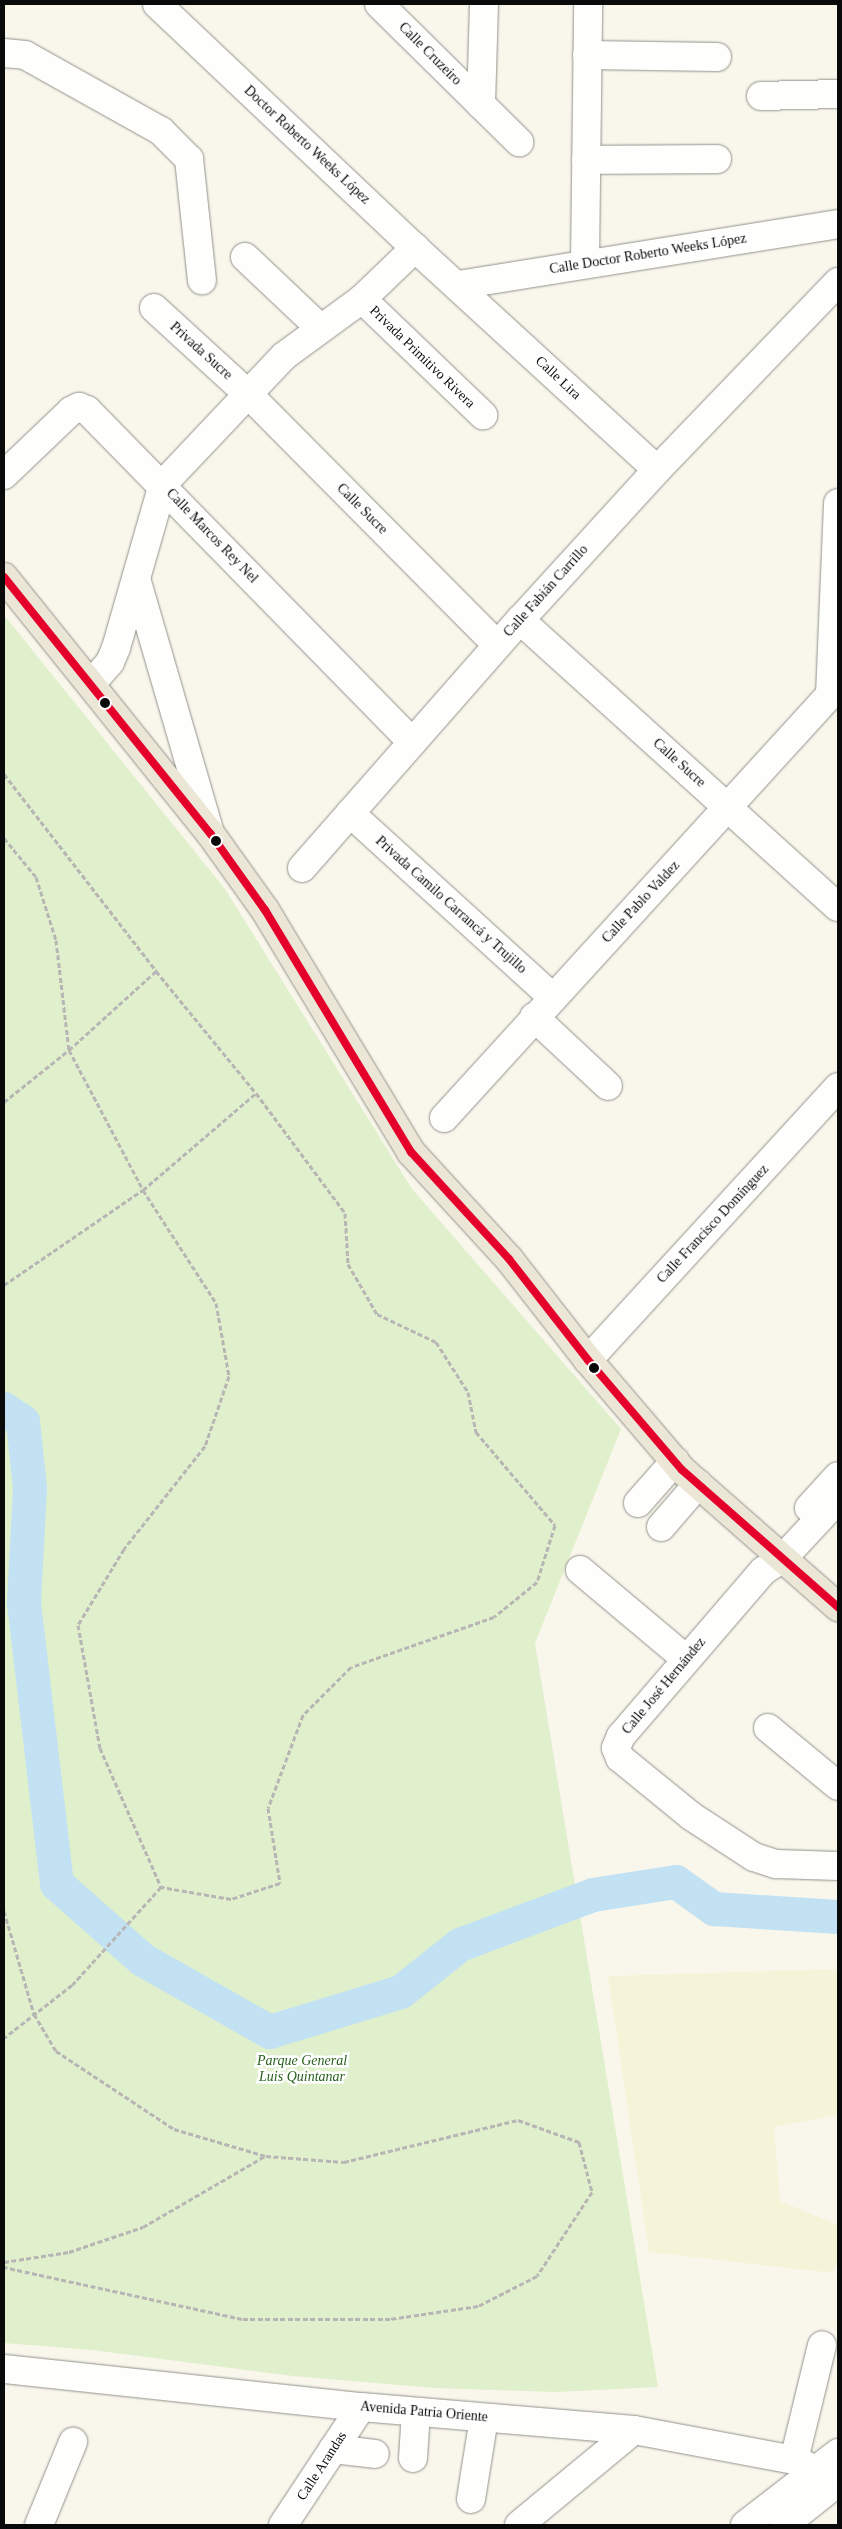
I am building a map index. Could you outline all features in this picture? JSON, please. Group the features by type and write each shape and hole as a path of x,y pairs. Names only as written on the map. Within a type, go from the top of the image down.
{"main road":[{"path":"4,577 210,833 265,910 411,1152 509,1258 588,1360 675,1461 773,1560 838,1607"}],"street":[{"name":"Doctor Roberto Weeks López","path":"158,4 415,248 458,285"},
{"name":"Calle Cruzeiro","path":"378,4 519,142"},
{"path":"481,104 484,4"},
{"path":"585,263 588,4"},
{"path":"4,53 25,55 161,131 188,159 202,280"},
{"path":"587,55 717,57"},
{"path":"760,96 838,94"},
{"path":"586,160 718,160"},
{"name":"Calle Doctor Roberto Weeks López","path":"458,285 585,263 838,224"},
{"path":"91,684 110,662 137,582 163,484 284,356 319,327 362,299 415,248"},
{"path":"245,257 319,327"},
{"name":"Calle Fabián Carrillo","path":"302,868 520,620 657,470 838,282"},
{"name":"Calle Lira","path":"458,285 657,470"},
{"name":"Privada Primitivo Rivera","path":"362,299 483,415"},
{"name":"Privada Sucre","path":"154,308 249,394"},
{"name":"Calle Sucre","path":"249,394 497,646"},
{"name":"Calle Marcos Rey Nel","path":"4,475 79,407 87,410 163,484 412,742"},
{"path":"834,691 838,503"},
{"path":"137,582 210,833"},
{"name":"Calle Sucre","path":"520,620 838,908"},
{"name":"Calle Pablo Valdez","path":"444,1118 552,997 729,808 834,691"},
{"name":"Privada Camilo Carrancá y Trujillo","path":"350,813 552,997"},
{"path":"534,1017 608,1086"},
{"name":"Calle Francisco Domínguez","path":"588,1360 838,1087"},
{"path":"638,1503 675,1461"},
{"name":"Calle José Hernández","path":"838,1476 773,1560 621,1736 616,1748 620,1758 691,1816 764,1862 838,1866"},
{"path":"661,1527 698,1484"},
{"name":"Calle José Hernández","path":"773,1560 838,1499"},
{"path":"580,1570 686,1659"},
{"path":"768,1728 838,1786"},
{"path":"784,2525 825,2469 822,2345"},
{"name":"Avenida Patria Oriente","path":"4,2368 361,2407 634,2430 825,2469"},
{"name":"Calle Arandas","path":"283,2525 361,2407"},
{"path":"413,2458 416,2412"},
{"path":"471,2499 484,2418"},
{"path":"519,2525 634,2430"},
{"path":"40,2525 73,2442"},
{"path":"334,2449 375,2454"},
{"path":"744,2525 825,2469"}],"path":[{"path":"4,774 156,971 256,1093 346,1213 348,1264 377,1314 436,1342 468,1392 476,1432 556,1525 536,1582 494,1617 351,1667 303,1716 268,1808 280,1883 231,1900 161,1887"},
{"path":"4,838 36,877 56,940 69,1050 143,1190 216,1303 229,1376 205,1446 124,1549 78,1625 100,1748 161,1887"},
{"path":"4,1102 69,1050 156,971"},
{"path":"4,1285 143,1190 256,1093"},
{"path":"4,2038 72,1985 161,1887"},
{"path":"4,1911 34,2014 56,2051 174,2129 266,2156 344,2162 518,2120 579,2142 592,2192 536,2276 478,2306 390,2319 242,2319 4,2267"},
{"path":"4,2262 69,2252 144,2227 266,2156"}],"shaded area":[{"path":"838,1969 838,2115 774,2127 780,2201 838,2225 838,2260 833,2273 649,2252 608,1976"}],"green space":[{"name":"Parque General Luis Quintanar","path":"4,615 225,889 412,1189 621,1429 535,1643 658,2387 556,2392 434,2388 293,2376 92,2350 4,2343"}],"waterway":[{"path":"4,1409 23,1422 30,1488 24,1603 57,1884 143,1960 270,2032 401,1992 460,1945 593,1895 676,1882 714,1909 838,1917"}],"transit line":[{"path":"4,577 210,833 265,910 411,1152 509,1259 588,1360 682,1470 838,1607"}]}
